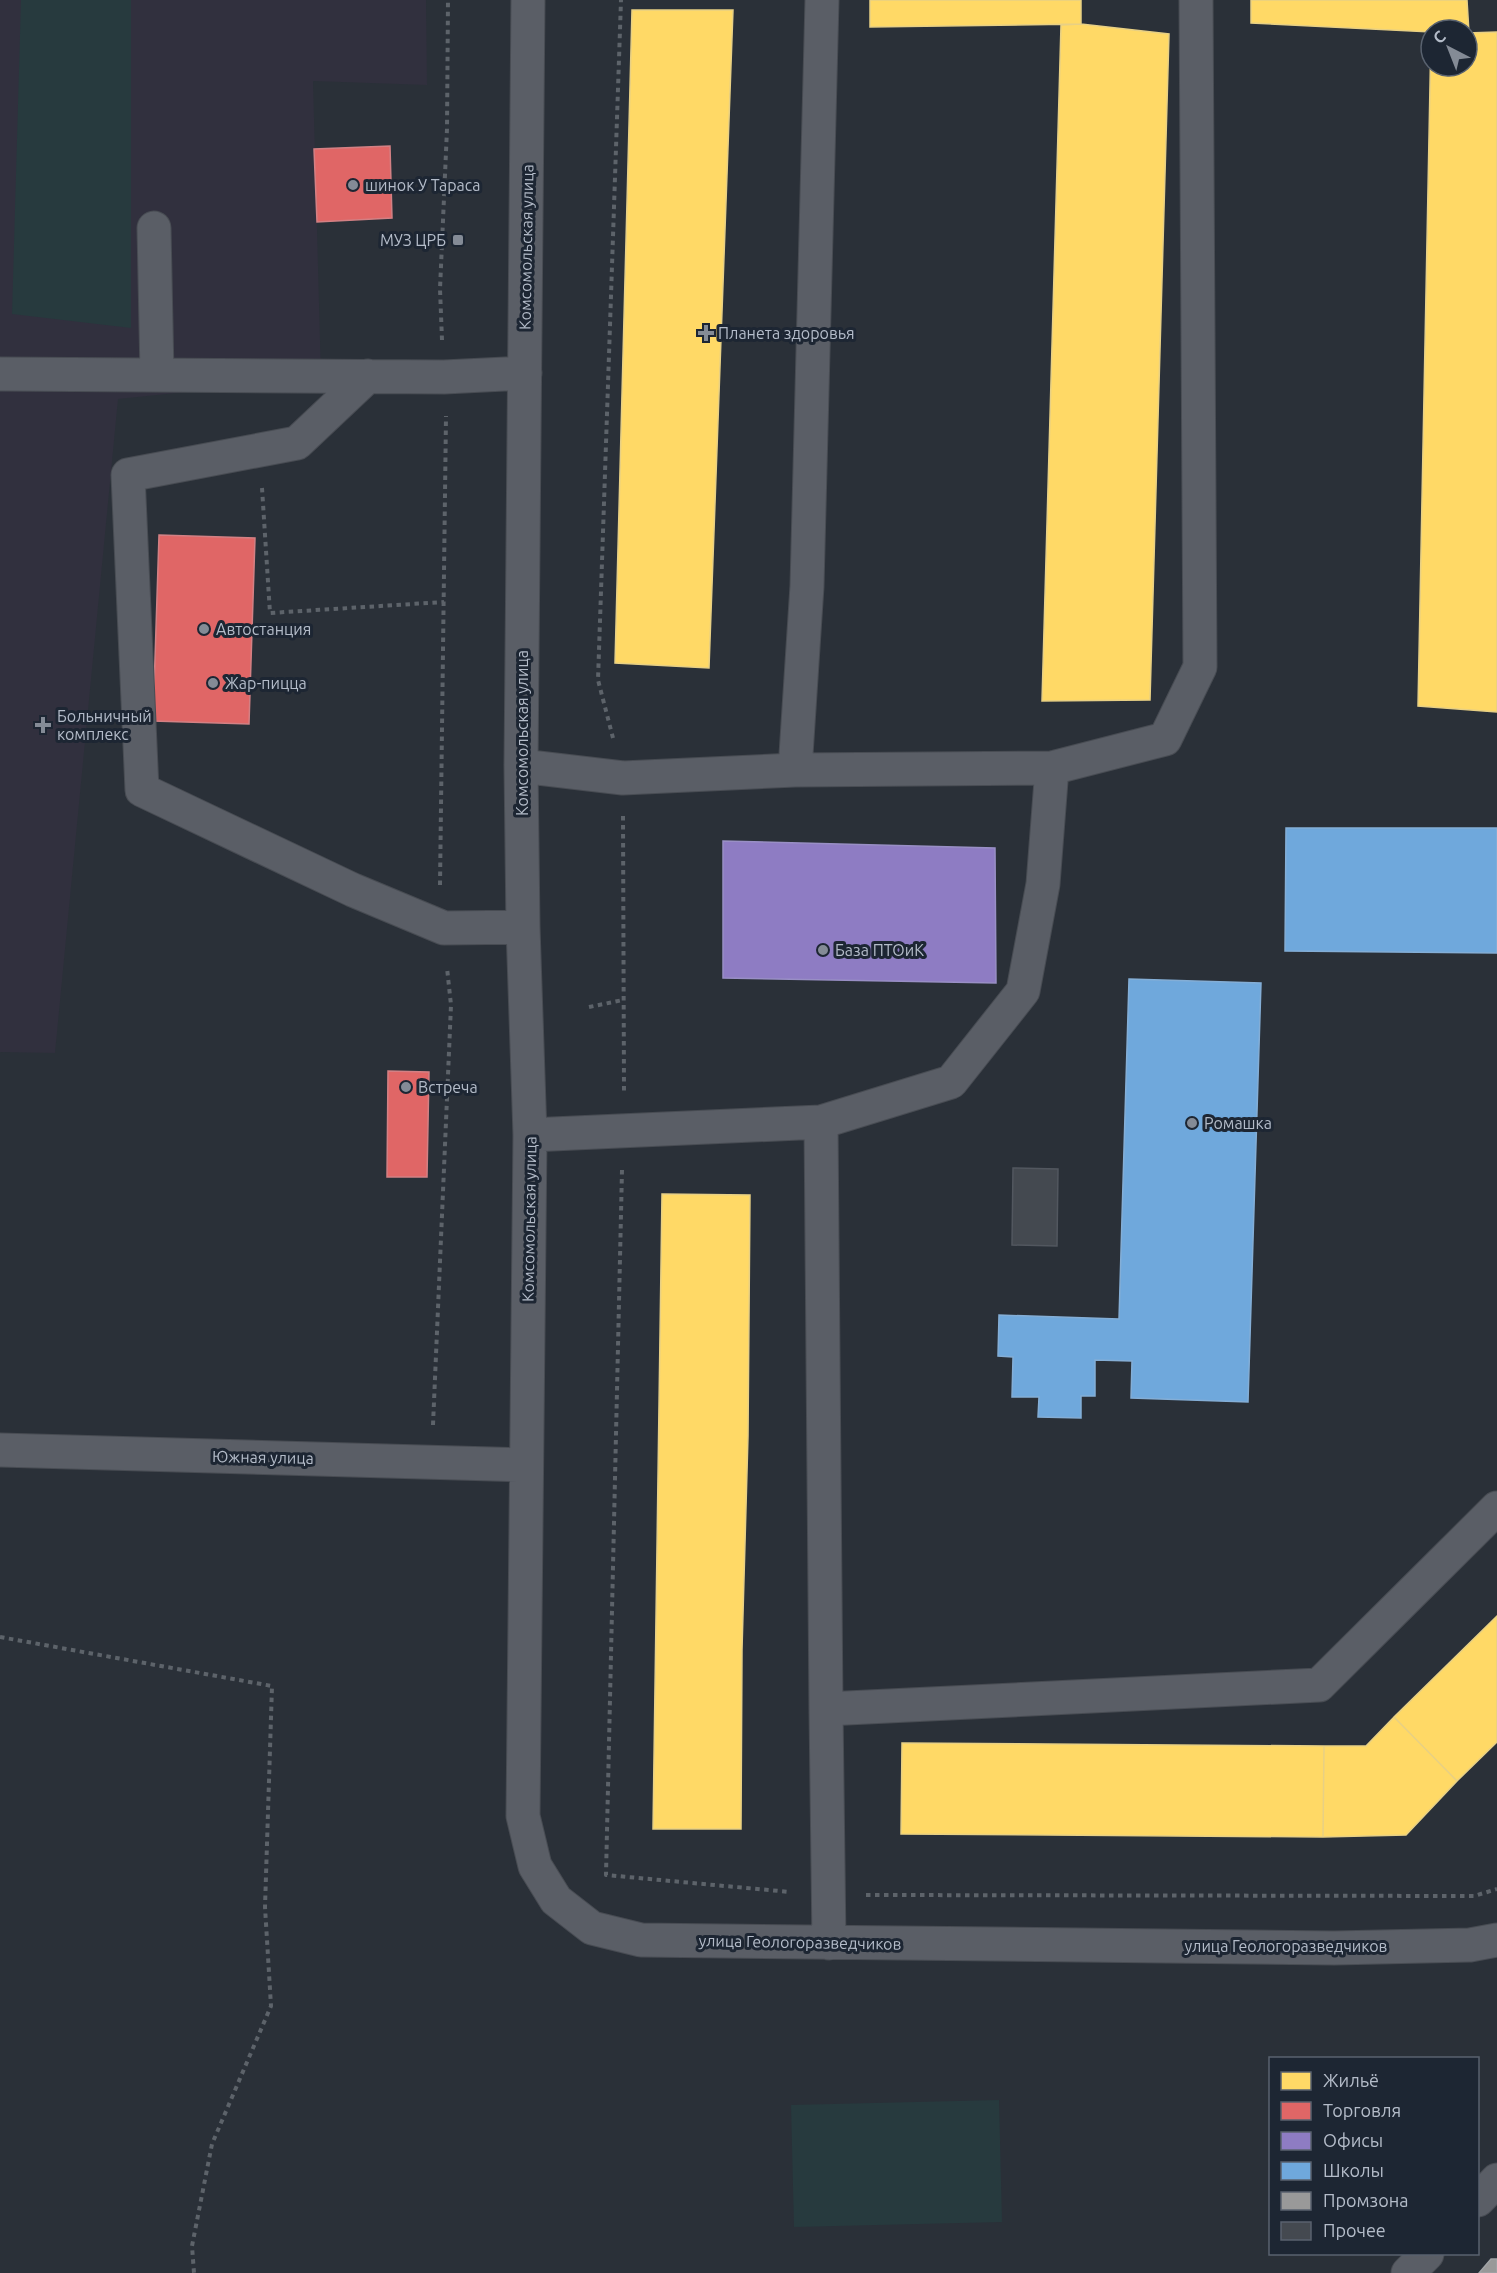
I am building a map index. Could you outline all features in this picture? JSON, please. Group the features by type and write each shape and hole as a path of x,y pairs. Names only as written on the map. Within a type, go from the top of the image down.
{"street":[{"name":"Комсомольская улица","path":"526,1465 530,1135 523,927 521,766 528,0"},
{"path":"795,770 807,586 822,0"},
{"path":"521,766 623,778 795,770 1052,768 1166,739 1200,667 1196,0"},
{"path":"154,228 157,374"},
{"path":"0,374 444,377 525,373"},
{"path":"368,376 297,443 128,475 142,790 353,890 444,928 523,927"},
{"path":"530,1135 821,1122 951,1082 1023,991 1043,884 1052,768"},
{"path":"821,1122 829,1942"},
{"name":"Южная улица","path":"0,1450 526,1465"},
{"name":"улица Геологоразведчиков","path":"526,1465 523,1816 535,1866 556,1900 592,1929 641,1940 1334,1948 1470,1945 1497,1940"},
{"path":"826,1709 1319,1685 1497,1508"},
{"path":"1408,2273 1424,2255"}],"path":[{"path":"432,1461 451,1005 440,880 446,436 440,290 447,129 448,0"},
{"path":"621,0 598,680 623,778 624,1098"},
{"path":"260,450 270,613 444,602"},
{"path":"589,1007 623,1000"},
{"path":"0,1637 272,1686 265,1906 271,2006 212,2144 192,2246 194,2273"}],"shaded area":[{"name":"Больничный комплекс","path":"0,0 426,0 427,85 313,81 321,378 118,399 55,1053 0,1052"}],"green space":[{"path":"21,0 131,0 131,328 12,314"},
{"path":"999,2100 1002,2222 794,2227 791,2105"}],"building: Жильё":[{"path":"870,0 1081,0 1081,24 870,27"},
{"path":"1251,0 1467,0 1468,18 1419,18 1419,31 1251,23"},
{"path":"632,10 733,10 709,668 615,663"},
{"path":"1081,24 1169,34 1150,700 1042,701 1061,25"},
{"path":"1497,32 1497,712 1418,706 1430,78 1479,78 1479,33"},
{"path":"662,1194 750,1195 741,1829 653,1829"},
{"path":"1497,1616 1497,1742 1457,1781 1394,1717"},
{"path":"1394,1717 1457,1781 1406,1835 1323,1837 1324,1746 1366,1746"},
{"path":"902,1743 1324,1746 1323,1837 901,1834"}],"building: Торговля":[{"path":"390,146 392,218 317,222 314,149"},
{"name":"Автостанция","path":"159,535 255,538 249,724 153,721"},
{"path":"388,1071 429,1072 427,1177 387,1177"}],"building: Офисы":[{"path":"723,841 995,848 996,983 723,978"}],"building: Школы":[{"path":"1286,828 1497,828 1497,953 1285,951"},
{"path":"1129,979 1261,983 1248,1402 1131,1398 1132,1361 1095,1360 1095,1396 1081,1396 1081,1418 1038,1417 1039,1397 1012,1397 1013,1357 998,1356 999,1315 1119,1319"}],"building: Промзона":[{"path":"1491,2259 1497,2259 1497,2273 1479,2273"}],"building: Прочее":[{"path":"1013,1168 1058,1169 1057,1246 1012,1245"}],"place":[{"name":"шинок У Тараса","path":"353,185"},
{"name":"МУЗ ЦРБ","path":"458,240"},
{"name":"Планета здоровья","path":"706,333"},
{"name":"Автостанция","path":"204,629"},
{"name":"Жар-пицца","path":"213,683"},
{"name":"Больничный комплекс","path":"43,725"},
{"name":"База ПТОиК","path":"823,950"},
{"name":"Встреча","path":"406,1087"},
{"name":"Ромашка","path":"1192,1123"}]}
